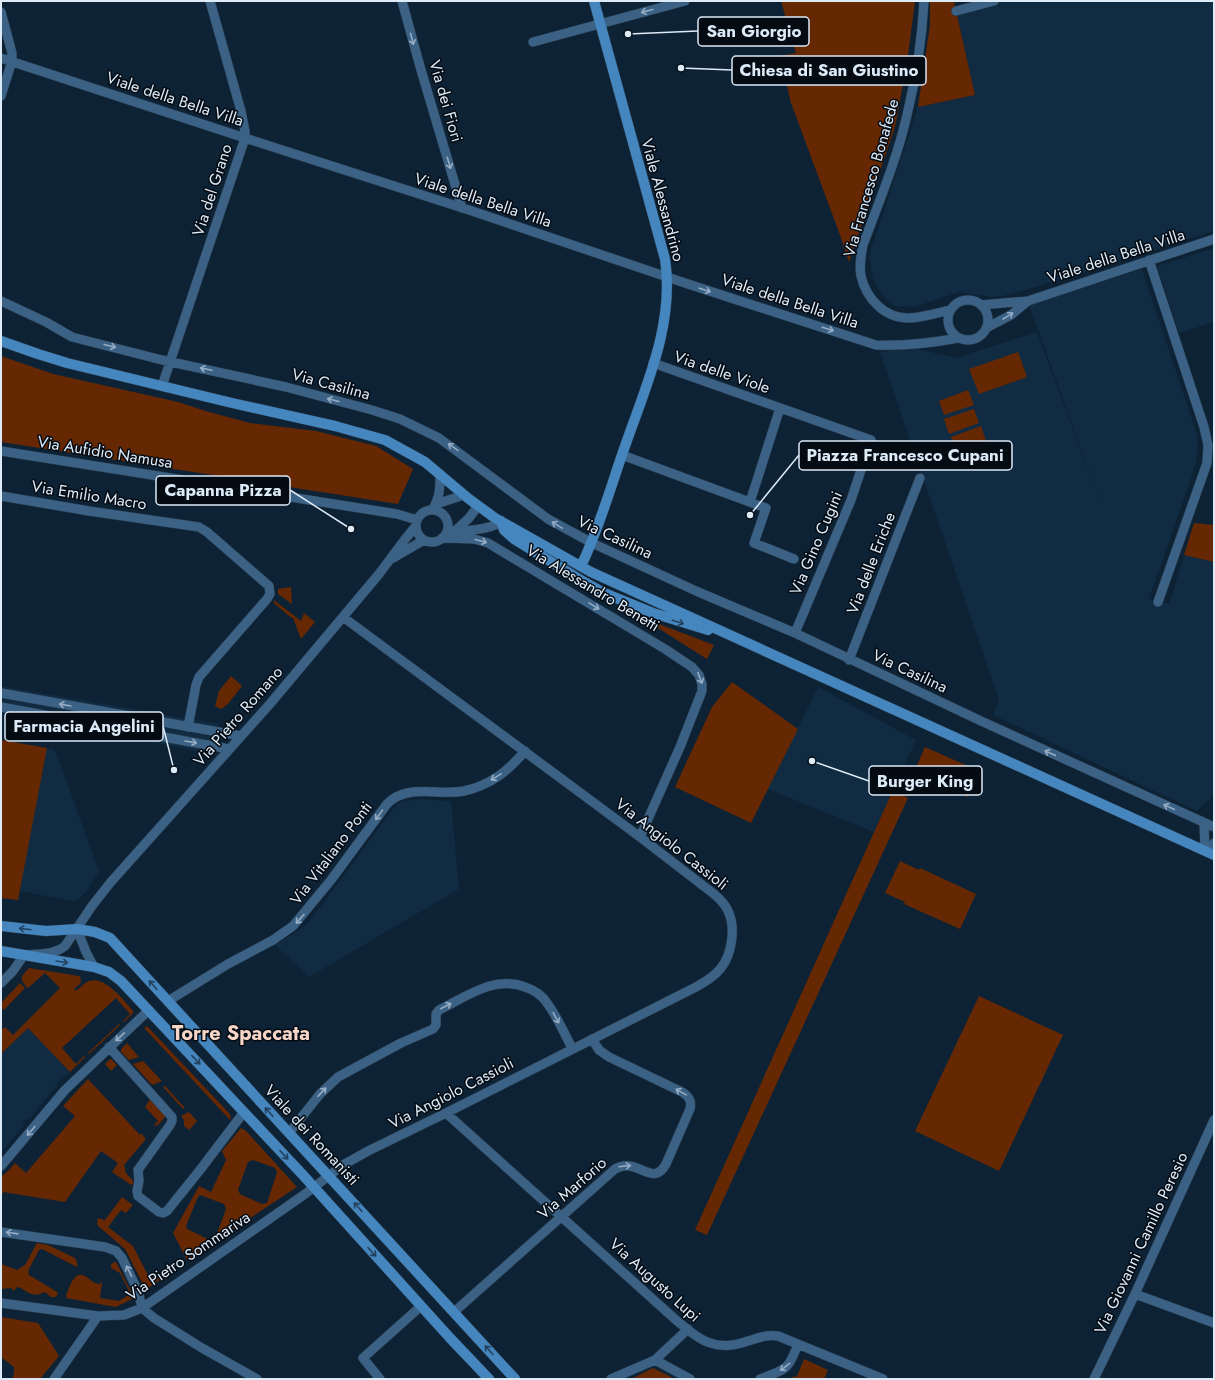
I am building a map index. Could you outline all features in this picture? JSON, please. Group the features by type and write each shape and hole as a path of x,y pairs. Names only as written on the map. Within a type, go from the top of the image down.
{"street":[{"name":"Via del Grano","path":"162,386 244,138 245,131 241,110 210,1"},
{"name":"Via dei Fiori","path":"402,1 462,208"},
{"name":"Viale Alessandrino","path":"581,566 592,543 653,363 665,321 668,277 665,259 594,1"},
{"path":"533,42 685,1"},
{"name":"Via Francesco Bonafede","path":"924,1 917,61 907,116 897,152 864,245 860,261 860,275 866,291 874,301 885,312 894,316 907,318 922,317 950,310"},
{"path":"956,11 994,1"},
{"path":"1,12 12,53 12,61 1,96"},
{"name":"Viale della Bella Villa","path":"1,58 876,345 940,342 958,338 970,340 982,334 986,328 1011,315 1028,301"},
{"name":"Viale della Bella Villa","path":"950,310 955,304 968,300 981,305 1028,301 1149,260 1214,240"},
{"path":"1149,260 1204,427 1208,445 1207,463 1158,602"},
{"name":"Via Casilina","path":"1,302 46,322 72,337 170,362 286,387 400,419 439,438 548,519 592,543 795,633 849,660 1214,827"},
{"path":"981,305 987,316 988,322 986,328"},
{"path":"950,310 948,314 948,325 954,335 958,338"},
{"path":"1,341 67,363 371,436 394,444 425,462 478,506 501,521 581,566 629,590 1210,853"},
{"name":"Via delle Viole","path":"653,363 871,440"},
{"name":"Via delle Viole","path":"750,502 780,408"},
{"name":"Via Gino Cugini","path":"795,633 851,500 871,440"},
{"name":"Via Aufidio Namusa","path":"1,451 397,514 417,523"},
{"path":"622,455 766,508 754,543 794,559"},
{"path":"434,507 440,493 440,474"},
{"name":"Via delle Eriche","path":"849,660 920,478"},
{"path":"464,495 423,512 417,523 418,534 424,540 434,542 447,535 469,518 478,506"},
{"name":"Via Emilio Macro","path":"1,496 89,511 199,527 207,532 269,586 270,594 267,600 198,680 188,727"},
{"path":"434,507 446,518 448,528 447,535"},
{"path":"447,535 493,527 501,521"},
{"path":"501,521 504,530 514,539 592,587 666,618 730,635"},
{"name":"Via Pietro Romano","path":"77,929 110,883 269,705 391,559 417,523"},
{"name":"Via Alessandro Benetti","path":"447,535 474,539 488,543 665,649 697,672 702,686 700,697 680,747 640,837"},
{"name":"Via Pietro Romano","path":"391,559 424,540"},
{"name":"Via Angiolo Cassioli","path":"328,1176 343,1165 368,1151 706,981 722,967 730,950 732,923 729,911 725,905 702,884 343,616"},
{"path":"1,693 241,736"},
{"path":"1,707 229,749"},
{"name":"Via Vitaliano Ponti","path":"168,1001 228,964 273,940 293,926 331,880 393,798 400,794 408,793 452,792 473,788 499,776 509,769 525,752"},
{"path":"1204,823 1210,853"},
{"path":"1210,853 1214,843"},
{"name":"Viale dei Romanisti","path":"1,926 46,931 77,929 96,932 110,938 515,1379"},
{"path":"1,983 13,971 24,955 60,950 67,944 77,929"},
{"path":"77,929 94,967"},
{"path":"1,952 94,967 109,972 118,978 244,1112 489,1379"},
{"path":"289,1133 320,1094 338,1077 433,1028 436,1025 436,1014 439,1010 491,985 502,983 516,984 528,988 540,995 550,1006 572,1048"},
{"path":"1,1166 65,1090 149,1010"},
{"name":"Via Marforio","path":"454,1312 617,1168 624,1165 630,1165 650,1174 658,1174 666,1164 691,1105 689,1098 682,1092 604,1054 599,1050 592,1038"},
{"path":"109,1048 172,1117 172,1123 138,1170 140,1180 137,1191 138,1196 159,1212 163,1213 167,1211 244,1112"},
{"name":"Via Augusto Lupi","path":"446,1113 688,1330 705,1341 721,1346 734,1346 761,1336 778,1336 883,1379"},
{"name":"Via Giovanni Camillo Peresio","path":"1094,1379 1135,1294 1214,1120"},
{"name":"Via Pietro Sommariva","path":"1,1303 98,1316 124,1315 142,1308 314,1188 328,1176"},
{"path":"1,1232 105,1247 114,1250 120,1255 130,1272 138,1291 142,1308 170,1329 257,1379"},
{"path":"1135,1294 1214,1323"},
{"path":"380,1379 363,1358 421,1306"},
{"path":"54,1379 98,1316"},
{"path":"611,1379 655,1360 688,1330"},
{"path":"760,1379 789,1366 798,1344"},
{"path":"655,1360 690,1379"}],"shaded area":[{"path":"781,1 915,1 907,63 895,127 849,262 791,103 780,56 796,53"},
{"path":"930,1 956,1 954,2 975,95 918,107 930,25"},
{"path":"994,1 1214,1 1214,231 1057,281 1003,296 992,297 959,292 914,307 895,306 882,295 873,279 869,256 918,107 975,95 956,11"},
{"path":"1214,248 1214,322 1179,333 1157,266"},
{"path":"1142,269 1197,434 1198,447 1196,464 1149,599 1169,604 1184,555 1214,562 1214,795 1197,811 993,715 999,700 880,352 909,347 956,358 1037,332 1103,510 1029,305"},
{"path":"1018,352 1027,377 979,394 969,369"},
{"path":"1,356 53,374 178,402 250,423 316,431 376,446 413,469 398,504 1,442"},
{"path":"968,390 974,405 944,415 939,401"},
{"path":"974,409 979,423 949,434 944,419"},
{"path":"981,426 986,441 956,451 951,437"},
{"path":"1194,523 1214,525 1214,562 1184,555"},
{"path":"291,587 292,604 278,594 278,589"},
{"path":"274,600 301,621 304,613 315,622 301,639 293,618 274,603"},
{"path":"642,618 651,621 714,645 707,659"},
{"path":"231,676 242,686 228,704 221,709 215,706 219,691"},
{"path":"732,682 798,729 751,823 675,787 712,707"},
{"path":"1,686 219,724 209,753 1,714"},
{"path":"818,687 916,740 874,832 768,789"},
{"path":"1,740 47,748 18,900 1,898"},
{"path":"925,747 979,771 968,797 914,772"},
{"path":"47,748 54,749 59,760 99,872 85,893 77,900 72,901 19,891"},
{"path":"893,790 908,798 707,1235 695,1230"},
{"path":"420,799 451,801 459,889 309,977 275,945 309,922 395,806 400,802"},
{"path":"900,861 919,870 920,868 976,894 960,929 904,904 905,902 885,893"},
{"path":"29,968 79,976 81,982 74,989 76,991 89,981 95,980 102,982 114,990 134,1012 124,1022 123,1021 130,1014 116,998 62,1048 76,1064 84,1056 85,1057 70,1072 28,1028 1,1054 1,1030 5,1027 13,1035 60,988 45,973 28,988 23,982 22,978"},
{"path":"20,983 25,988 4,1010 1,1007 1,1003"},
{"path":"979,996 1063,1035 999,1171 915,1131"},
{"path":"119,1024 120,1025 89,1054 88,1053"},
{"path":"147,1026 229,1113 231,1117 230,1120 144,1028"},
{"path":"28,1028 70,1072 57,1082 57,1085 32,1116 29,1119 23,1120 24,1125 1,1153 1,1054"},
{"path":"127,1043 139,1057 129,1060 121,1052 121,1049"},
{"path":"111,1059 117,1065 111,1071 105,1064"},
{"path":"143,1061 162,1081 152,1085 133,1064"},
{"path":"88,1079 140,1135 141,1133 146,1139 124,1165 126,1173 134,1182 131,1185 112,1172 118,1163 101,1151 65,1202 3,1192 1,1199 1,1177 15,1163 26,1173 75,1116 63,1106"},
{"path":"165,1086 185,1108 183,1109 163,1087"},
{"path":"150,1099 166,1116 158,1125 153,1126 158,1121 145,1107"},
{"path":"189,1112 197,1121 189,1130 184,1126 184,1120 181,1116"},
{"path":"241,1128 246,1131 297,1187 187,1260 173,1233 199,1186 211,1192 226,1160 222,1151","holes":["253,1160 275,1168 277,1172 267,1203 262,1204 240,1194 238,1190 248,1162","200,1195 224,1204 226,1209 215,1239 212,1241 187,1229 186,1226"]},
{"path":"122,1197 133,1205 126,1213 121,1210 108,1227 133,1246 151,1281 170,1271 171,1272 147,1289 145,1288 125,1249 98,1226 97,1223 98,1218 105,1220"},
{"path":"37,1243 48,1245 75,1258 77,1262 77,1267 42,1249 39,1250 28,1271 29,1275 57,1292 56,1297 51,1297 45,1292 34,1295 19,1287 14,1291 11,1288 1,1289 1,1264 17,1270 25,1265"},
{"path":"116,1262 133,1295 132,1299 116,1307 66,1298 72,1281 78,1275 85,1276 93,1282 99,1284 102,1282 100,1298 119,1301 130,1294 120,1273 111,1268 111,1265"},
{"path":"1,1317 38,1323 59,1356 40,1379 12,1379 14,1367 1,1357"},
{"path":"804,1359 828,1370 824,1379 786,1379 797,1376"},
{"path":"653,1368 675,1379 631,1379"}],"place":[{"name":"San Giorgio","path":"628,34"},
{"name":"Chiesa di San Giustino","path":"681,68"},
{"name":"Piazza Francesco Cupani","path":"750,515"},
{"name":"Capanna Pizza","path":"351,529"},
{"name":"Burger King","path":"812,761"},
{"name":"Farmacia Angelini","path":"174,770"}],"district":[{"name":"Torre Spaccata","path":"241,1033"}]}
